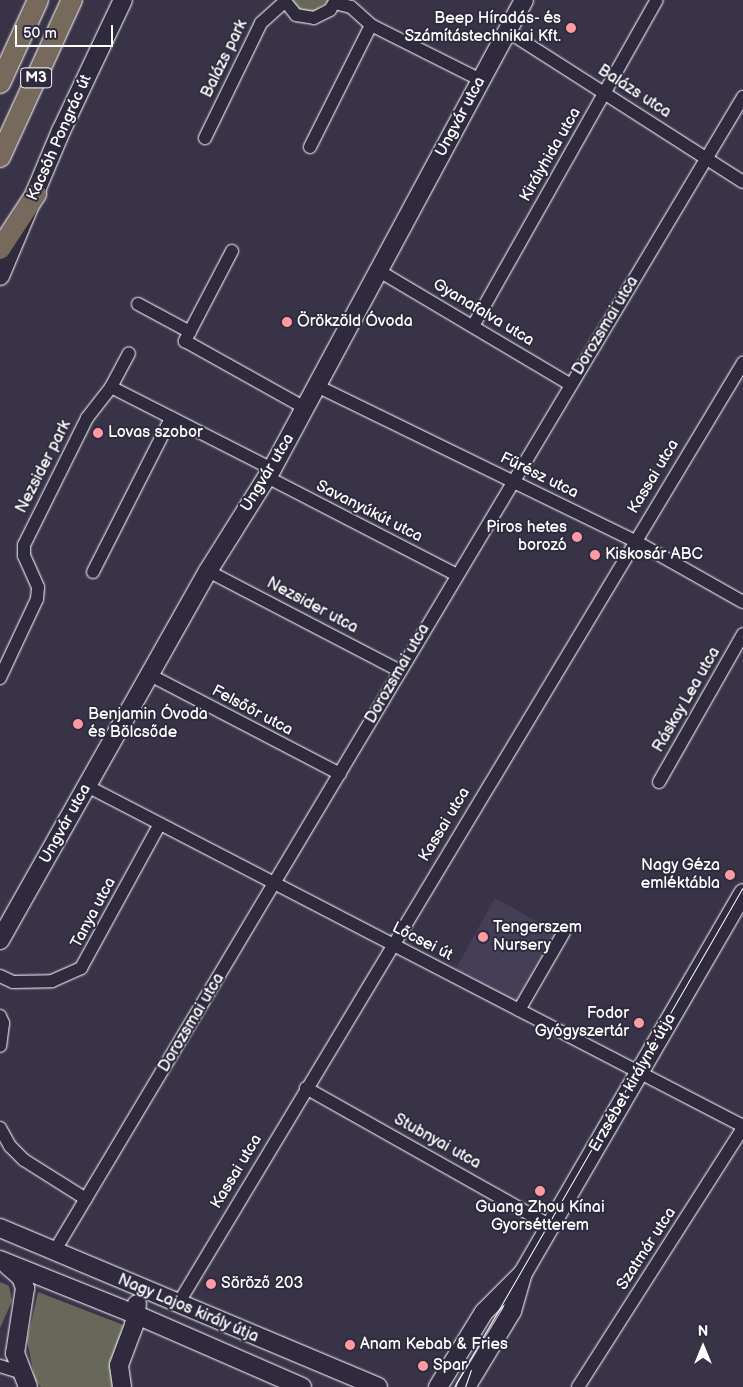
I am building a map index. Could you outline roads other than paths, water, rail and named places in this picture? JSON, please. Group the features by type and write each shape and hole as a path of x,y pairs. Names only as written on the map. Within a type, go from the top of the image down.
{"main road":[{"name":"M3","path":"0,83 38,0"},
{"name":"M3","path":"0,157 72,0"},
{"path":"0,249 36,194"}],"street":[{"name":"Kacsóh Pongrác út","path":"0,276 122,0"},
{"name":"Ungvár utca","path":"0,940 208,571 270,473 524,0"},
{"name":"Királyhida utca","path":"473,326 658,0"},
{"name":"Balázs park","path":"204,138 261,23 284,1 296,15 305,18 322,15 335,1 351,7 371,25 481,80"},
{"path":"310,147 371,25"},
{"name":"Balázs utca","path":"507,31 743,182"},
{"name":"Dorozsmai utca","path":"54,1252 276,884 400,671 743,97"},
{"path":"232,251 185,341 305,408"},
{"name":"Gyanafalva utca","path":"378,271 571,385"},
{"path":"138,304 190,332"},
{"name":"Nezsider park","path":"0,678 37,599 38,587 24,556 24,545 87,418 111,387 130,352"},
{"name":"Kassai utca","path":"178,1304 392,944 743,363"},
{"name":"Fűrész utca","path":"316,386 635,541 743,602"},
{"path":"111,387 172,418 270,473"},
{"path":"93,572 172,418"},
{"name":"Savanyúkút utca","path":"270,473 457,575"},
{"name":"Nezsider utca","path":"208,571 400,671"},
{"name":"Ráskay Lea utca","path":"659,782 743,634"},
{"name":"Felsőőr utca","path":"150,675 340,774"},
{"name":"Lőcsei út","path":"87,786 743,1127"},
{"name":"Tanya utca","path":"0,976 14,982 52,981 81,968 160,824"},
{"name":"Erzsébet királyné útja","path":"466,1387 475,1380 512,1311 523,1274 743,893"},
{"path":"519,1010 564,932"},
{"path":"0,1016 3,1023 0,1046"},
{"name":"Stubnyai utca","path":"306,1088 551,1226"},
{"name":"Szatmár utca","path":"578,1387 743,1127"},
{"path":"0,1128 10,1146 24,1160 86,1199"},
{"name":"Nagy Lajos király útja","path":"0,1228 127,1284 378,1387"},
{"path":"1,1260 20,1277 25,1288 8,1357 24,1379"},
{"name":"Nagy Lajos király útja","path":"1,1260 136,1320 155,1322 302,1387"},
{"name":"Erzsébet királyné útja","path":"441,1384 484,1312 523,1274"},
{"path":"122,1387 119,1365 136,1320 136,1298 127,1284"},
{"path":"0,1366 24,1379"}],"tram line":[{"path":"454,1387 743,887"},
{"path":"465,1387 471,1370"}],"place":[{"name":"Beep Híradás- és Számítástechnikai Kft.","path":"571,28"},
{"name":"Örökzöld Óvoda","path":"287,322"},
{"name":"Lovas szobor","path":"98,433"},
{"name":"Piros hetes borozó","path":"577,537"},
{"name":"Kiskosár ABC","path":"595,555"},
{"name":"Benjamin Óvoda és Bölcsőde","path":"78,724"},
{"name":"Nagy Géza emléktábla","path":"730,875"},
{"name":"Tengerszem Nursery","path":"483,937"},
{"name":"Fodor Gyógyszertár","path":"639,1023"},
{"name":"Guang Zhou Kínai Gyorsétterem","path":"540,1191"},
{"name":"Söröző 203","path":"211,1284"},
{"name":"Anam Kebab & Fries","path":"350,1345"},
{"name":"Spar","path":"423,1366"}]}
